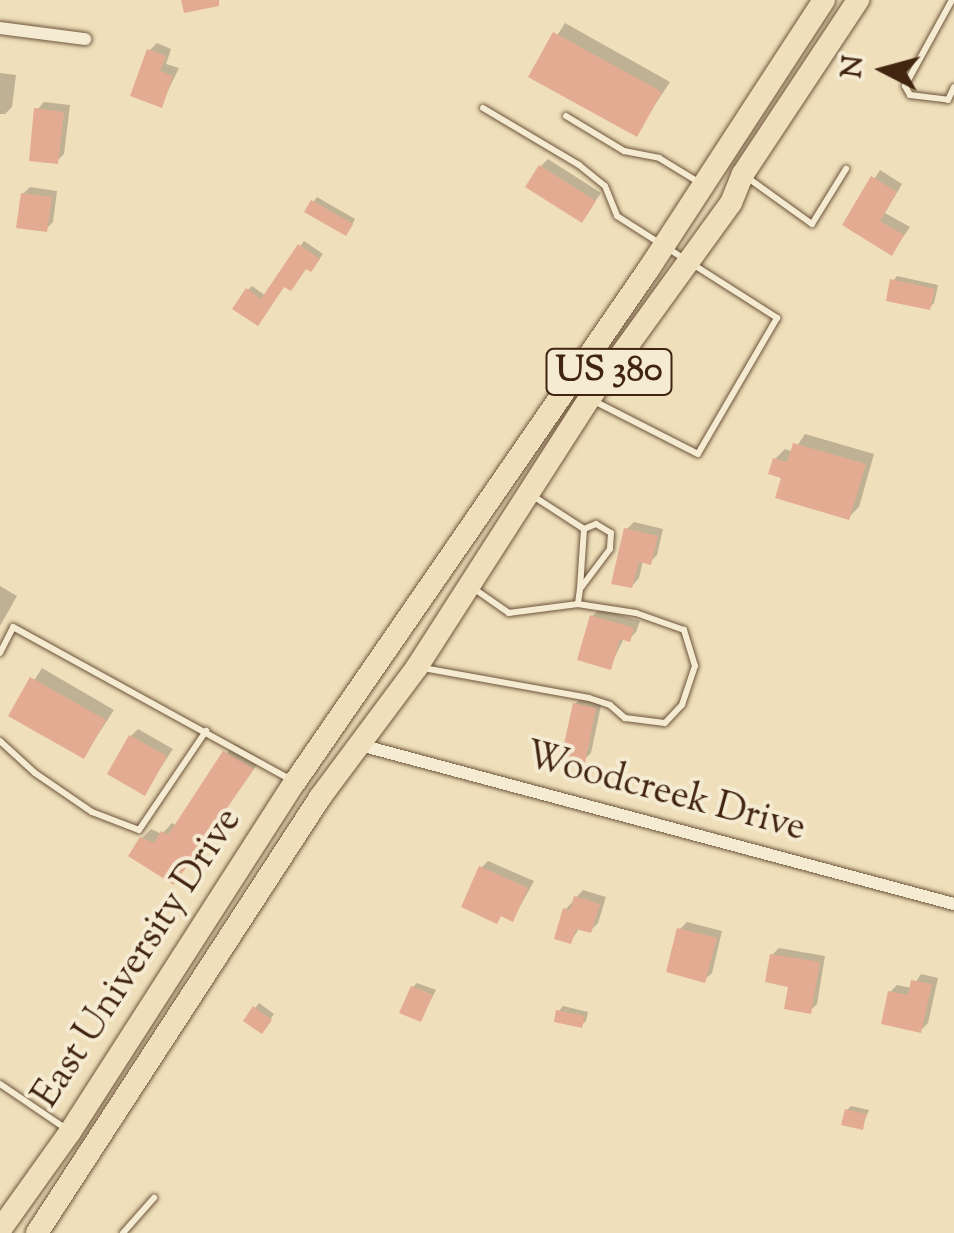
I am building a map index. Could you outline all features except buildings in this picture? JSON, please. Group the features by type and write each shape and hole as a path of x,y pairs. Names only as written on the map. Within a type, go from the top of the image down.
{"highway":[{"name":"US 380","path":"662,246 824,0"},
{"name":"US 380","path":"360,744 417,667 589,399 731,202 743,174 858,0"},
{"name":"East University Drive","path":"0,1230 70,1132 295,782 337,726 662,246"},
{"name":"East University Drive","path":"40,1232 321,796 360,744"}],"street":[{"path":"0,28 85,39"},
{"name":"Woodcreek Drive","path":"360,744 954,904"}],"lane":[{"path":"952,0 904,86 910,94 948,100 954,87"},
{"path":"483,108 579,165 606,186 617,216 778,318 698,454 589,399"},
{"path":"566,116 624,152 659,158 701,184"},
{"path":"743,174 812,224 846,169"},
{"path":"528,493 584,529 604,526 612,540 580,589"},
{"path":"578,604 579,550 584,529"},
{"path":"417,667 589,698 610,705 625,718 665,723 682,705 696,666 684,630 636,613 578,604 510,613 467,585"},
{"path":"0,653 13,627 321,796"},
{"path":"0,741 35,774 92,812 139,830 206,732"},
{"path":"0,1084 70,1132"},
{"path":"122,1233 154,1198"}]}
